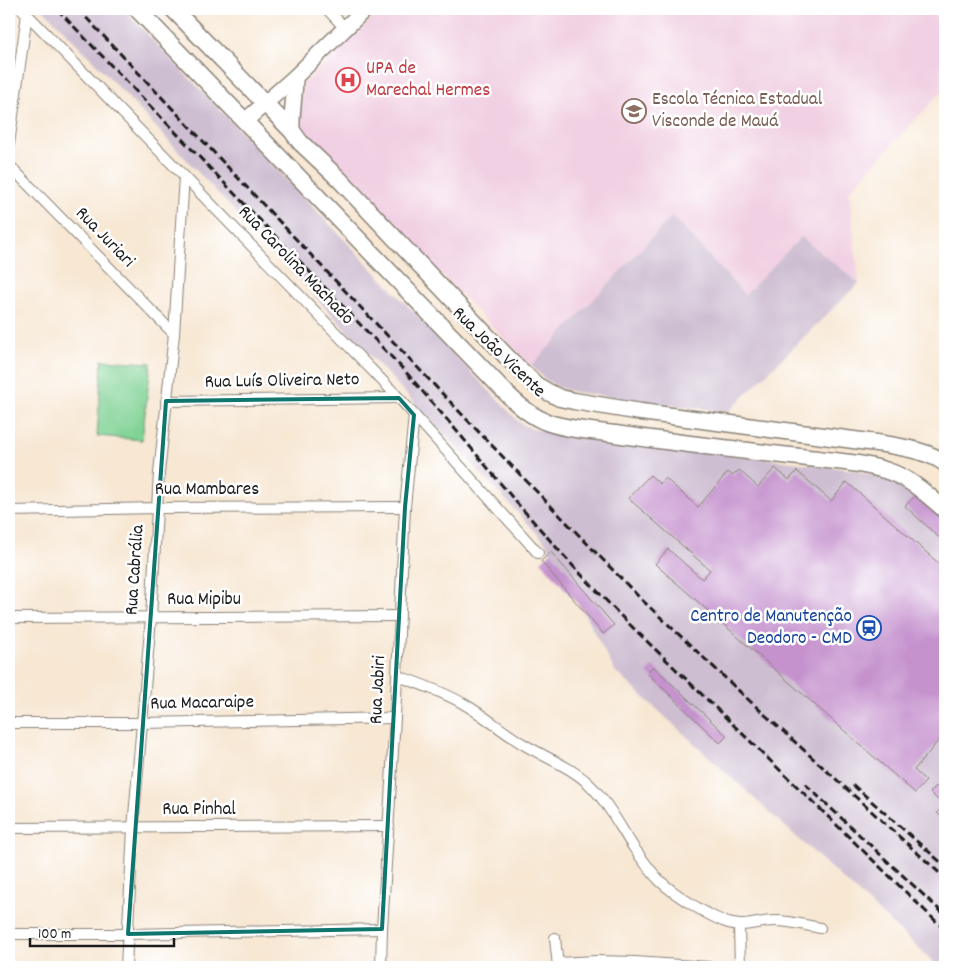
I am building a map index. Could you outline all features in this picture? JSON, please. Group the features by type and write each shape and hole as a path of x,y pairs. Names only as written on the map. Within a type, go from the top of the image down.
{"main road":[{"name":"Rua João Vicente","path":"137,9 484,370 530,414 545,422 564,426 842,462 882,469 912,482 945,510"},
{"name":"Rua João Vicente","path":"173,9 292,131 300,142 339,180 507,358 536,385 560,398 574,401 641,412 875,442 912,449 929,454 942,461"},
{"path":"245,121 295,77 365,9"},
{"path":"292,131 291,116 295,92 295,77"},
{"path":"363,244 382,226"},
{"path":"484,370 507,358"},
{"path":"638,437 641,412"}],"street":[{"path":"327,9 345,28"},
{"path":"9,144 24,11"},
{"name":"Rua Carolina Machado","path":"24,11 399,398 538,553"},
{"name":"Rua Juriari","path":"9,165 174,334"},
{"name":"Rua Cabrália","path":"126,967 133,828 151,618 159,473 174,334 184,176"},
{"name":"Rua Luís Oliveira Neto","path":"166,402 399,398"},
{"name":"Rua Jabiri","path":"381,967 396,718 405,506 414,415"},
{"name":"Rua Mambares","path":"9,511 405,506"},
{"name":"Rua Mipibu","path":"9,618 400,616"},
{"path":"398,676 463,703 524,745 575,773 604,802 634,848 659,880 707,913 724,922 739,926 776,921 820,928"},
{"name":"Rua Macaraipe","path":"9,723 142,723 396,718"},
{"name":"Rua Pinhal","path":"9,828 389,826"},
{"path":"739,926 740,967"},
{"path":"9,934 128,934 382,929"},
{"path":"555,938 558,965 596,961 709,967"}],"highlighted area":[{"path":"399,398 414,415 405,507 382,929 128,934 166,401"}],"shaded area":[{"path":"43,9 123,9 519,422 524,425 532,429 545,431 854,470 890,480 913,492 945,521 945,967 939,967 615,671 546,543"},
{"path":"383,9 945,9 945,88 849,191 859,283 801,237 745,295 672,216 531,366 298,128 304,83"},
{"path":"672,216 745,295 801,237 859,283 728,412 574,392 558,387 545,379 531,366"}],"green space":[{"path":"102,360 151,363 142,440 97,436"}],"building":[{"path":"775,468 789,480 797,471 831,501 847,482 945,569 945,733 914,770 926,781 915,793 655,564 668,549 702,579 710,570 628,498 650,475 660,484 665,478 698,507 728,472 733,476 739,470 758,487"},
{"path":"917,494 945,520 945,543 905,506"},
{"path":"551,552 614,625 603,634 541,561"},
{"path":"653,666 727,736 720,743 647,673"},
{"path":"936,786 945,794 945,820 937,813 944,805 930,793"}],"railway":[{"path":"57,9 404,370 516,502 623,618 945,930"},
{"path":"78,9 473,426 641,599 752,703 945,878"},
{"path":"805,784 945,915"},
{"path":"853,785 945,866"}],"place":[{"name":"UPA de Marechal Hermes","path":"348,80"},
{"name":"Escola Técnica Estadual Visconde de Mauá","path":"634,111"},
{"name":"Centro de Manutenção Deodoro - CMD","path":"869,628"}]}
